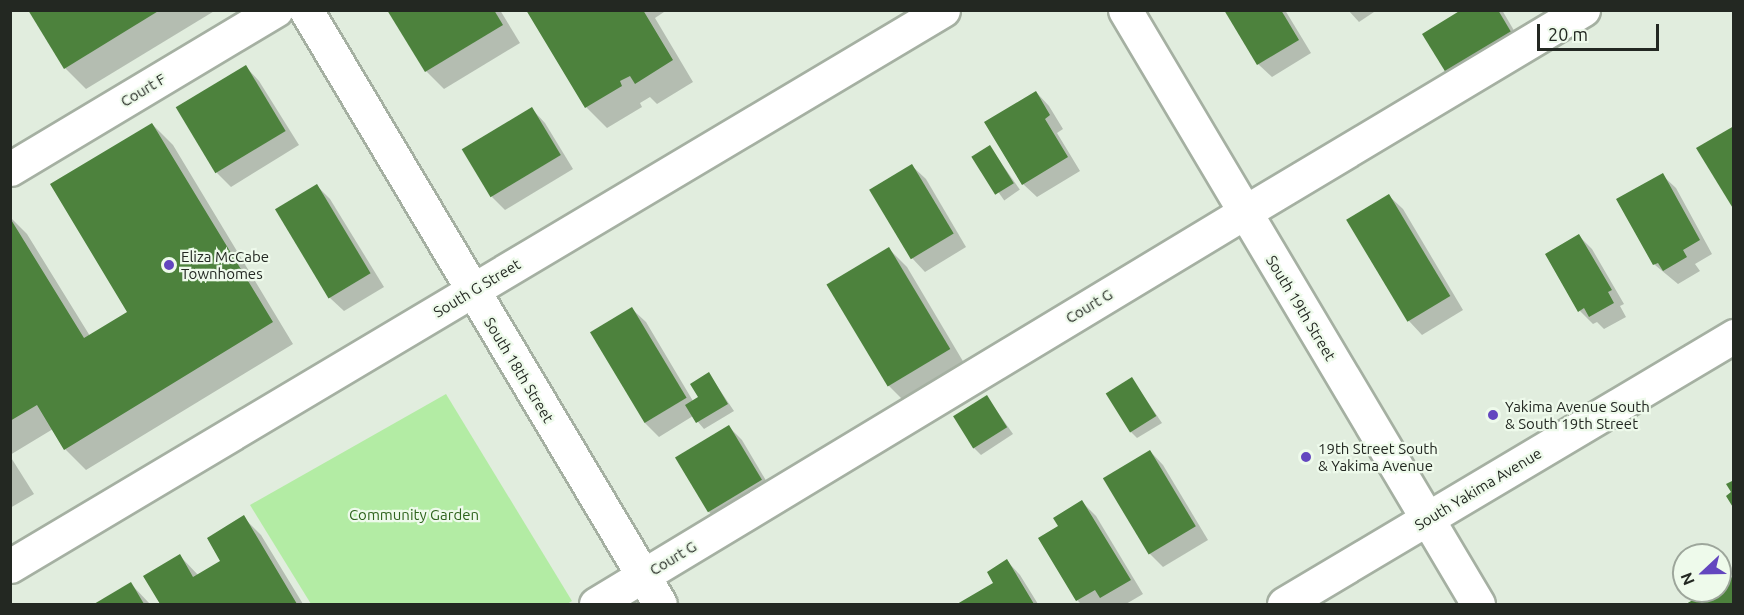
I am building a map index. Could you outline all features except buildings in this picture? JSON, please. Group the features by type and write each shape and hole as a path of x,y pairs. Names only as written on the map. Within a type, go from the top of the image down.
{"street":[{"name":"Court F","path":"10,169 276,10"},
{"name":"South 18th Street","path":"306,10 660,604"},
{"name":"South G Street","path":"10,566 943,10"},
{"name":"South 19th Street","path":"1125,10 1478,604"},
{"name":"Court G","path":"596,604 1583,10"},
{"name":"South Yakima Avenue","path":"1284,604 1734,336"}],"green space":[{"name":"Community Garden","path":"446,394 572,601 567,604 311,604 250,505"}],"place":[{"name":"Eliza McCabe Townhomes","path":"169,265"},
{"name":"Yakima Avenue South & South 19th Street","path":"1493,415"},
{"name":"19th Street South & Yakima Avenue","path":"1306,457"}]}
